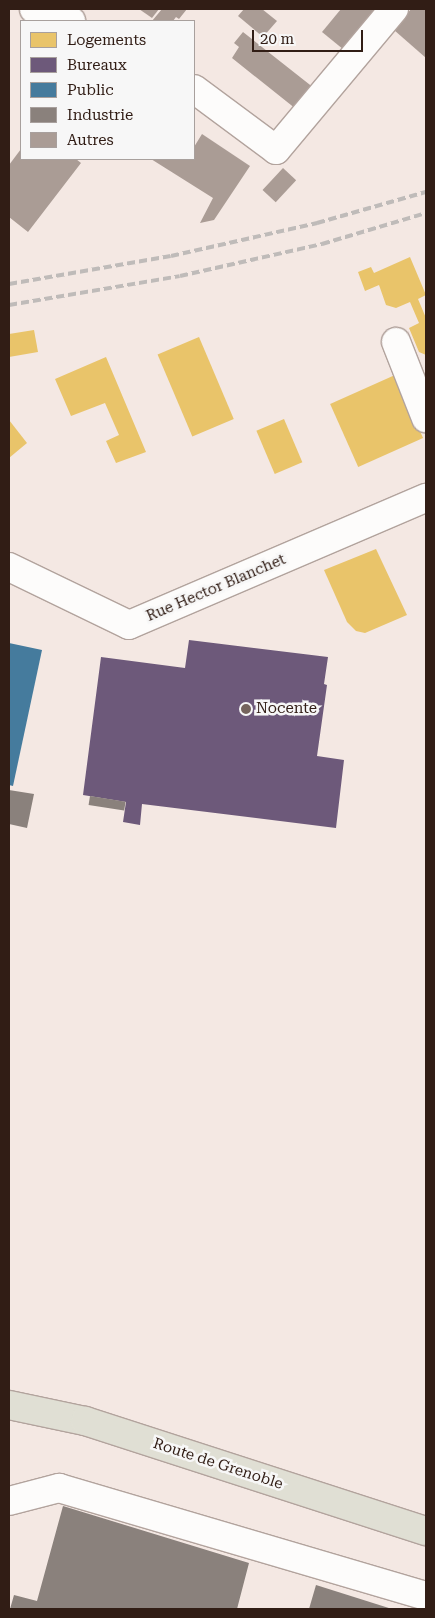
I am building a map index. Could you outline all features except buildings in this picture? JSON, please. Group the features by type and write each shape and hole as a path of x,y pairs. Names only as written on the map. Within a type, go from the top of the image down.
{"main road":[{"name":"Route de Grenoble","path":"9,1405 85,1422 426,1531"}],"street":[{"path":"34,9 67,20"},
{"path":"195,90 276,150 394,9"},
{"path":"396,342 426,418"},
{"name":"Rue Hector Blanchet","path":"9,566 129,625 426,498"},
{"path":"9,1501 59,1488 426,1596"}],"railway":[{"path":"9,284 171,256 317,223 426,192"},
{"path":"9,305 180,276 322,244 426,213"}],"place":[{"name":"Nocente","path":"246,709"}]}
